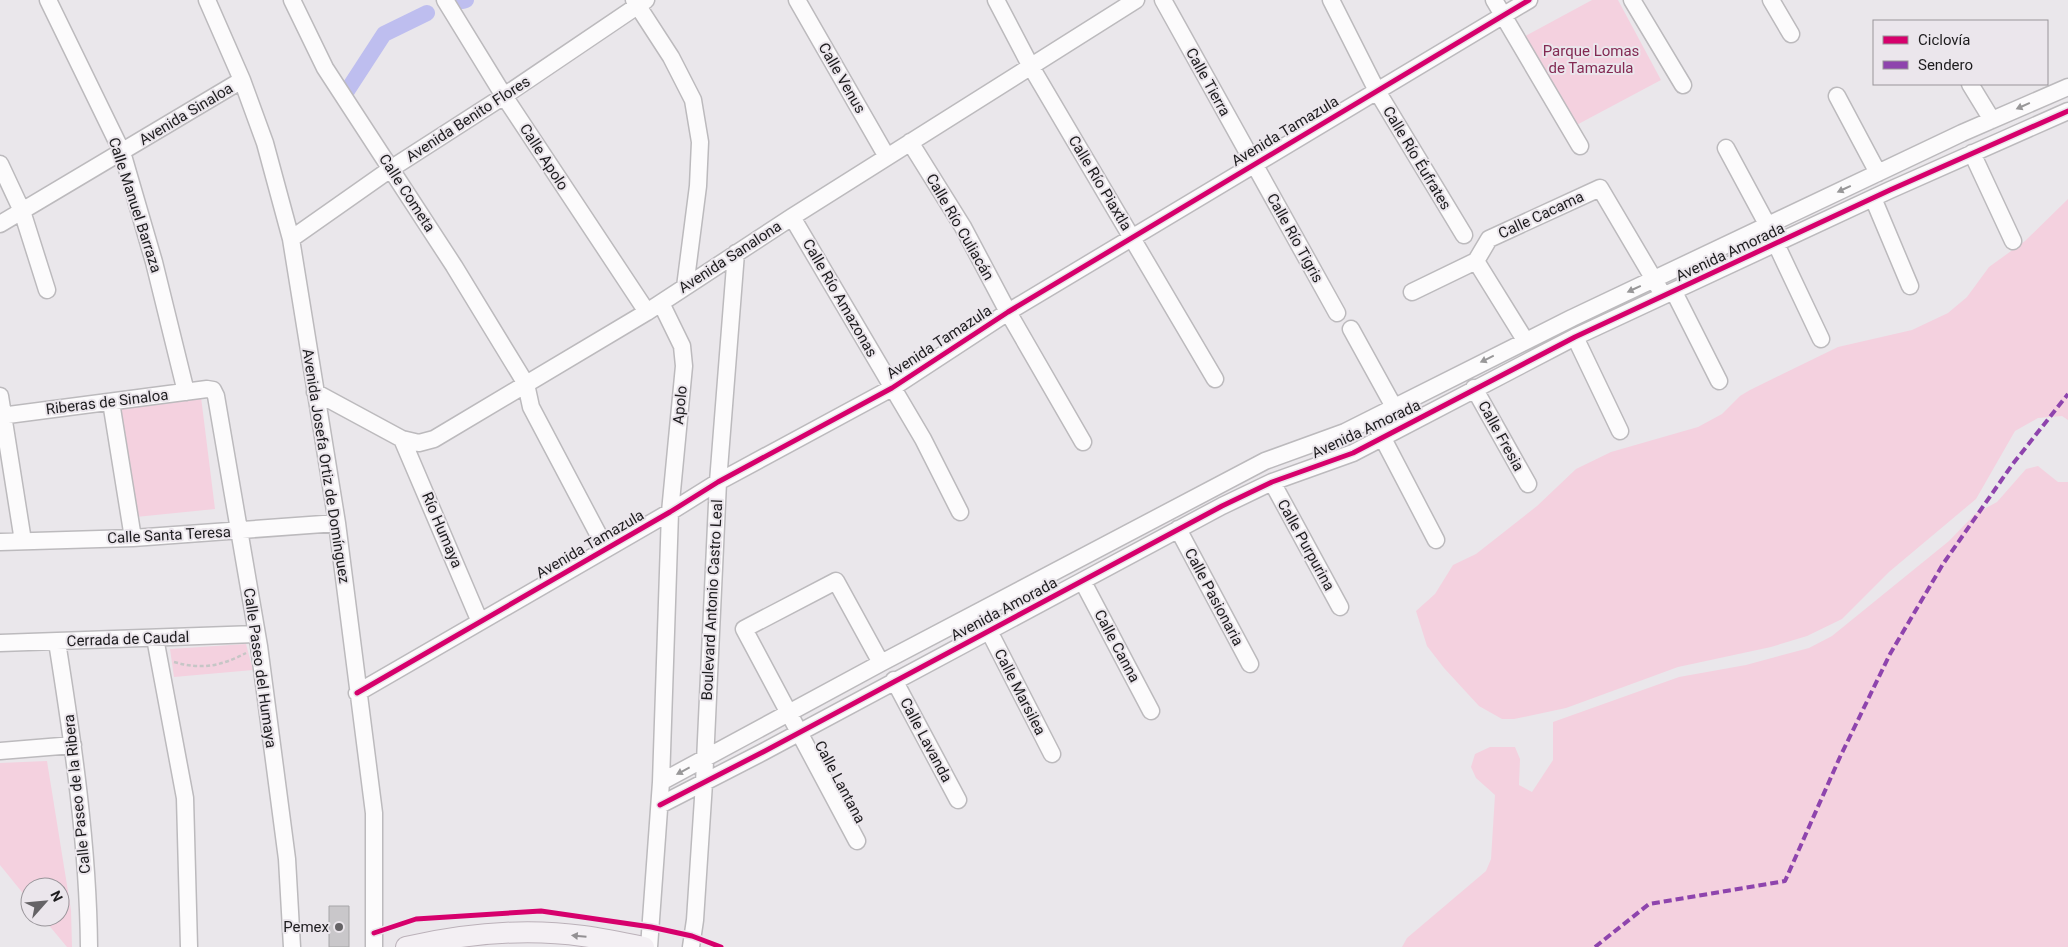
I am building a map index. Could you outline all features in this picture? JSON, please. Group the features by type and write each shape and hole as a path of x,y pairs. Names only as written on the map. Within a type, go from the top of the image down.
{"main road":[{"path":"406,947 466,936 523,933 582,936 644,947"}],"street":[{"name":"Calle Manuel Barraza","path":"48,0 122,152 154,262 186,392"},
{"name":"Avenida Josefa Ortiz de Domínguez","path":"207,0 242,80 265,143 291,239 337,523 357,693 374,813 374,947"},
{"name":"Calle Cometa","path":"292,0 325,68 392,168 526,384 531,407 606,549"},
{"name":"Calle Apolo","path":"445,0 504,96 646,312"},
{"name":"Calle Venus","path":"797,0 887,157"},
{"name":"Calle Río Piaxtla","path":"996,0 1030,65 1215,379"},
{"name":"Avenida Sanalona","path":"315,392 402,438 418,443 434,439 661,303 1030,65 1136,0"},
{"name":"Calle Tierra","path":"1163,0 1254,163"},
{"name":"Calle Río Éufrates","path":"1332,0 1377,91 1464,235"},
{"path":"1494,0 1580,146"},
{"name":"Avenida Tamazula","path":"357,693 670,512 718,482 892,388 1008,312 1529,0"},
{"path":"1632,0 1683,85"},
{"path":"1770,0 1790,34"},
{"name":"Avenida Benito Flores","path":"291,239 392,168 504,96 639,2"},
{"path":"639,2 693,100 700,142 685,286"},
{"name":"Avenida Sinaloa","path":"0,224 242,80"},
{"path":"1971,85 1992,120"},
{"name":"Avenida Amorada","path":"661,782 881,663 1265,461 1345,432 1526,340 1878,172 2068,87"},
{"path":"1837,96 1878,172"},
{"name":"Avenida Amorada","path":"660,805 764,752 894,680 1083,582 1178,529 1272,482 1353,453 1474,388 1575,337 1873,198 2068,111"},
{"name":"Calle Río Culiacán","path":"910,142 963,227 1008,312 1083,442"},
{"path":"1939,144 1948,164"},
{"path":"1726,148 1768,226"},
{"path":"1972,153 2013,241"},
{"name":"Calle Río Tigris","path":"1254,163 1337,313"},
{"path":"0,164 22,211 47,290"},
{"name":"Calle Cacama","path":"1476,261 1490,238 1600,188 1654,280"},
{"path":"1873,198 1910,286"},
{"name":"Calle Río Amazonas","path":"792,217 923,439 960,512"},
{"path":"1776,244 1821,339"},
{"name":"Boulevard Antonio Castro Leal","path":"690,947 695,920 704,783 718,482 736,253"},
{"path":"1412,292 1476,261 1526,340"},
{"path":"1654,280 1669,294 1719,381"},
{"name":"Apolo","path":"661,303 682,346 684,366 670,512"},
{"path":"1351,329 1394,407"},
{"path":"1575,337 1620,431"},
{"name":"Riberas de Sinaloa","path":"2,415 207,388 213,390"},
{"name":"Calle Fresia","path":"1474,388 1528,484"},
{"name":"Calle Paseo del Humaya","path":"213,390 216,396 258,640 287,859 292,947"},
{"path":"0,396 23,541"},
{"path":"111,402 133,538"},
{"path":"1372,418 1436,540"},
{"name":"Río Humaya","path":"402,438 480,622"},
{"name":"Calle Purpurina","path":"1272,482 1340,607"},
{"path":"649,947 660,805 670,512"},
{"name":"Calle Santa Teresa","path":"0,542 133,538 337,523"},
{"name":"Calle Pasionaria","path":"1178,529 1250,664"},
{"path":"1134,530 1145,548"},
{"name":"Calle Lantana","path":"857,841 744,629 836,581 881,663"},
{"name":"Calle Canna","path":"1083,582 1151,711"},
{"name":"Calle Marsilea","path":"989,631 1052,754"},
{"path":"155,638 185,798 189,947"},
{"name":"Cerrada de Caudal","path":"0,643 155,638 258,640"},
{"name":"Calle Paseo de la Ribera","path":"57,642 73,746 89,909 89,947"},
{"name":"Calle Lavanda","path":"894,680 958,800"},
{"path":"754,733 764,752"},
{"path":"0,751 73,746"}],"path":[{"path":"158,657 201,666 222,665 258,640"}],"green space":[{"name":"Parque Lomas de Tamazula","path":"1592,0 1618,0 1661,80 1569,129 1520,39"},
{"path":"2068,199 2068,420 2062,416 2038,418 2015,431 1976,499 1889,572 1842,619 1807,636 1771,647 1678,667 1566,708 1514,719 1502,719 1479,706 1444,668 1427,646 1416,611 1435,594 1453,565 1476,554 1537,506 1576,469 1611,452 1698,427 1722,414 1740,396 1750,390 1838,347 1912,330 1948,313 1967,297 1989,267 2025,241"},
{"path":"201,397 215,509 126,518 109,409"},
{"path":"2038,466 2058,482 2068,482 2068,947 1402,947 1407,938 1486,871 1491,859 1495,795 1476,778 1471,767 1475,754 1490,747 1515,747 1520,759 1519,785 1532,792 1553,760 1553,722 1679,677 1746,665 1809,648 1832,636 1949,541 1975,514 1997,502 2026,469"},
{"path":"246,644 253,670 174,677 170,649"},
{"path":"47,761 66,877 20,877 20,890 0,865 0,763"},
{"path":"70,904 72,947 67,947 50,927 70,927"}],"building":[{"name":"Pemex","path":"329,906 349,906 349,947 329,947"}],"waterway":[{"path":"345,94 384,34 427,13"}],"marked path":[{"path":"1595,947 1649,904 1785,881 1840,757 1890,654 1943,564 2012,465 2068,394"}],"cycle path":[{"path":"357,693 670,512 718,482 892,388 1008,312 1529,0"},
{"path":"660,805 763,752 1222,506 1272,482 1353,453 1575,337 1890,190 2068,111"},
{"path":"374,933 416,919 541,911 651,927 692,936 721,947"}],"place":[{"name":"Pemex","path":"339,927"}]}
